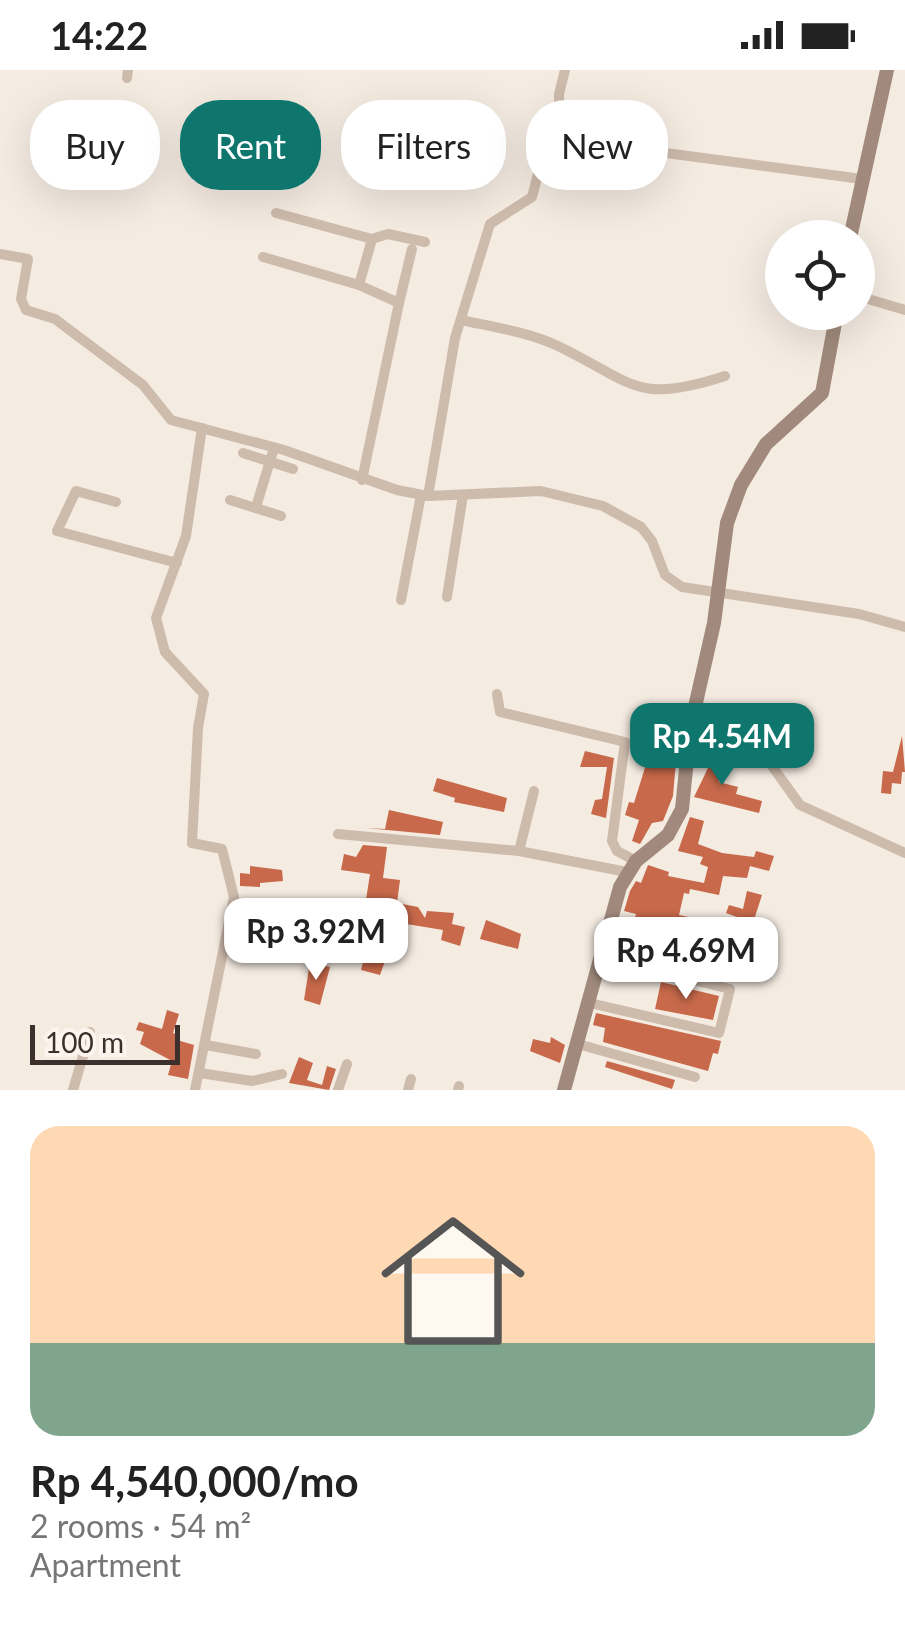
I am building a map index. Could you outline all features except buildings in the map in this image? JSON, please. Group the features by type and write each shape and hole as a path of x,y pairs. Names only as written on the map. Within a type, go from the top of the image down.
{"street":[{"path":"559,100 565,70"},
{"path":"854,220 887,70"},
{"path":"668,154 862,180"},
{"path":"401,600 461,320 490,224 513,206 529,203 533,190"},
{"path":"276,213 372,239 388,234 425,242"},
{"path":"359,285 372,239"},
{"path":"362,480 412,249"},
{"path":"0,254 28,259 21,299 26,310 54,320 143,385 171,420 274,448 362,480 424,495 541,492 603,506 625,515 647,533 669,580 717,595 840,611 905,626"},
{"path":"263,257 359,285 399,303"},
{"path":"875,301 905,310"},
{"path":"461,320 547,341 600,372 653,392 674,392 725,376"},
{"path":"564,1090 631,866 668,835 679,817 723,538 736,495 766,444 822,393 834,330"},
{"path":"195,1090 206,1045 218,959 234,897 222,849 192,843 198,728 205,698 165,652 156,626 161,596 188,528 202,428"},
{"path":"256,507 274,448"},
{"path":"243,454 293,469"},
{"path":"116,502 76,491 57,531 177,563"},
{"path":"447,597 464,495"},
{"path":"230,500 281,516"},
{"path":"496,694 500,712 626,742 612,841 631,866"},
{"path":"690,728 745,739 760,750 805,808 905,853"},
{"path":"519,852 534,791"},
{"path":"338,834 631,866"},
{"path":"670,933 699,940 690,979"},
{"path":"590,1002 719,1033 730,989 665,973"},
{"path":"73,1090 90,1032"},
{"path":"578,1044 695,1077"},
{"path":"206,1045 256,1054"},
{"path":"338,1090 347,1064"},
{"path":"200,1073 252,1080 282,1074"}]}
